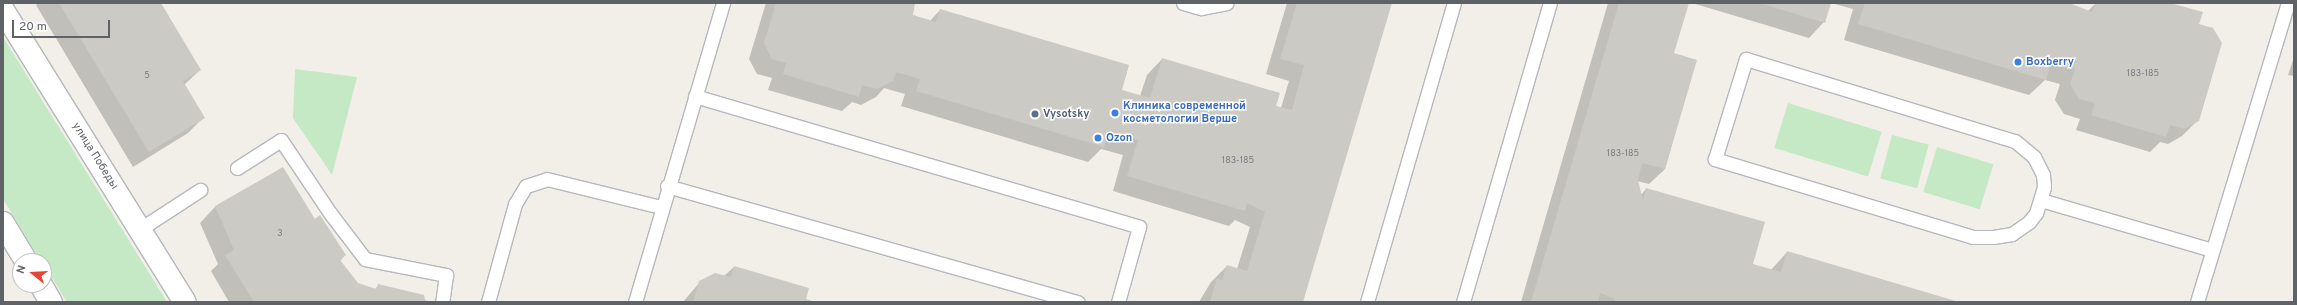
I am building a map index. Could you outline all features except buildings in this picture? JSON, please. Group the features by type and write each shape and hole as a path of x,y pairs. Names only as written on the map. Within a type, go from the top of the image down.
{"street":[{"name":"улица Победы","path":"3,10 186,302"},
{"path":"3,223 21,253"},
{"path":"46,293 51,302"}],"lane":[{"path":"635,302 667,186 723,3"},
{"path":"1184,3 1201,8 1227,3"},
{"path":"1367,302 1454,3"},
{"path":"1464,302 1550,3"},
{"path":"2197,302 2288,3"},
{"path":"1746,59 2015,140 2028,150 2040,165 2044,187 2041,200 2036,213 2020,229 2002,236 1979,238 1715,159 1746,59"},
{"path":"695,96 1139,227 1118,302"},
{"path":"238,168 280,140 330,213 365,259 446,275 442,302"},
{"path":"488,302 515,204 526,186 547,179 569,183 661,207"},
{"path":"667,186 1078,302"},
{"path":"140,229 200,190"},
{"path":"2041,200 2212,250"}],"green space":[{"path":"3,37 167,302 67,302 52,278 52,253 36,253 3,199"},
{"path":"295,69 357,77 332,175 293,118"},
{"path":"1788,103 1882,132 1868,177 1774,148"},
{"path":"1892,135 1929,145 1917,188 1880,178"},
{"path":"1937,147 1993,164 1980,209 1923,192"}],"place":[{"name":"Boxberry","path":"2018,62"},
{"name":"Клиника современной косметологии Верше","path":"1115,113"},
{"name":"Vysotsky","path":"1035,114"},
{"name":"Ozon","path":"1098,138"}]}
